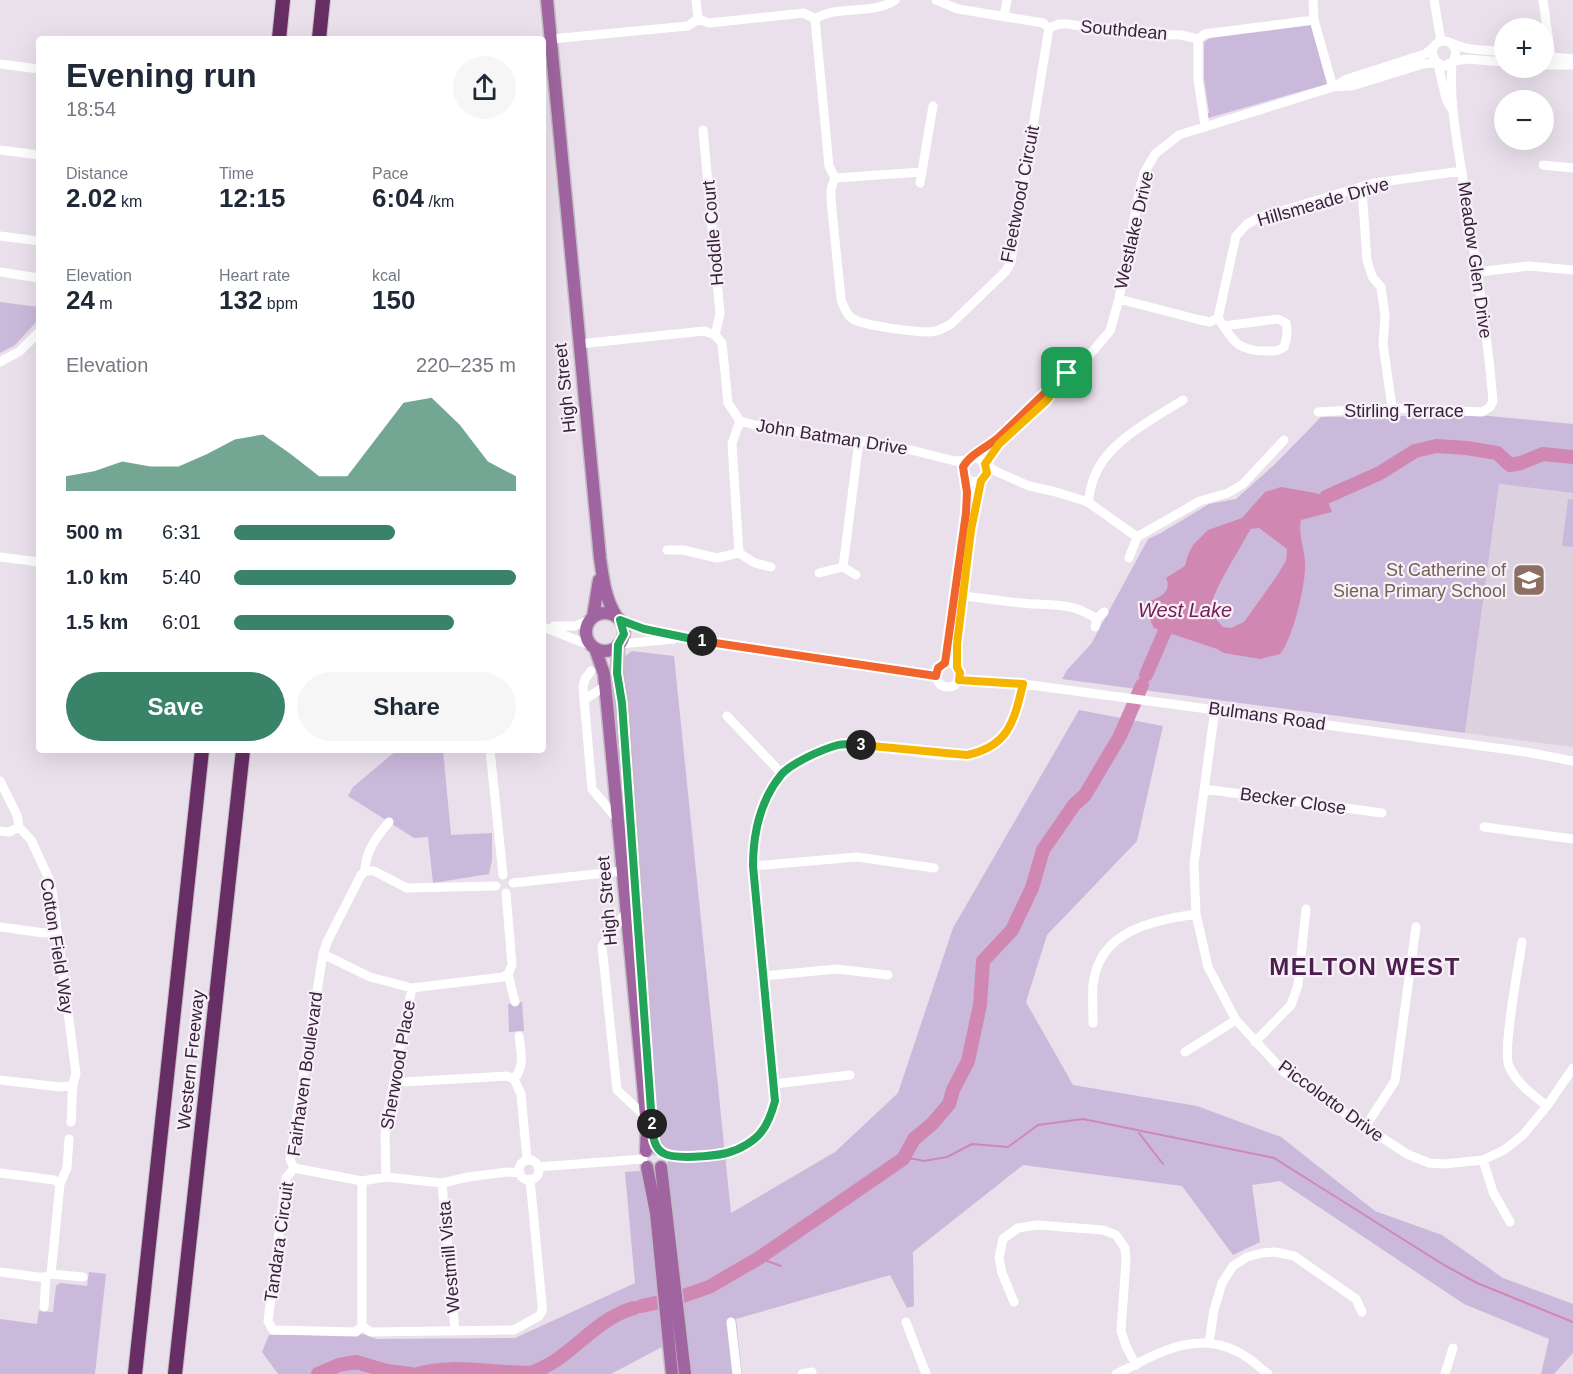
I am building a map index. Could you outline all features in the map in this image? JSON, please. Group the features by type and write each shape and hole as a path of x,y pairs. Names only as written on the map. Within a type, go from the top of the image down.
{"highway":[{"path":"279,36 283,0"},
{"path":"319,36 323,0"},
{"name":"Western Freeway","path":"135,1374 202,753"},
{"name":"Western Freeway","path":"175,1374 243,753"}],"main road":[{"name":"High Street","path":"547,0 600,558 605,591 609,604 618,618"},
{"name":"High Street","path":"592,618 598,590 600,558"},
{"path":"606,612 618,618 624,634 619,645 605,651 593,647 586,635 587,624 592,618 606,612"},
{"name":"High Street","path":"619,645 617,673 622,703 653,1139 656,1213 672,1374"},
{"name":"High Street","path":"593,647 601,662 605,686 646,1117 685,1374"}],"street":[{"path":"696,0 698,19"},
{"path":"698,19 709,23 804,14 815,18 826,12 869,9 895,0"},
{"name":"Southdean","path":"936,0 958,9 1043,23 1049,28 1067,24 1136,34 1181,35 1198,39 1205,34 1314,20"},
{"path":"1005,17 1007,0"},
{"path":"1313,0 1314,20 1333,87"},
{"path":"1434,0 1442,44 1457,54 1453,62"},
{"path":"1543,0 1544,18"},
{"name":"Fleetwood Circuit","path":"815,18 829,166 836,178 831,189 831,200 841,299 845,311 853,319 866,324 929,332 942,330 951,324 1006,271 1011,262 1049,28"},
{"path":"551,39 688,26 698,19"},
{"path":"1198,39 1198,79 1205,126"},
{"path":"1442,44 1494,51"},
{"path":"1442,44 1432,53 1437,63 1445,66 1467,59 1494,61"},
{"name":"Westlake Drive","path":"970,459 997,439 1042,394 1086,359 1110,331 1119,299 1144,173 1155,154 1179,135 1333,87 1347,79 1425,54 1442,44"},
{"path":"1554,57 1573,59"},
{"name":"Meadow Glen Drive","path":"1453,62 1451,84 1453,112 1492,390 1493,401 1490,407"},
{"path":"0,63 36,69"},
{"name":"Westlake Drive","path":"1333,87 1352,86 1423,64 1437,63"},
{"name":"Meadow Glen Drive","path":"1437,63 1446,99 1453,112"},
{"path":"1554,65 1573,64"},
{"path":"920,183 933,106"},
{"name":"Hoddle Court","path":"703,130 720,314 715,335"},
{"path":"0,150 36,155"},
{"path":"1543,165 1573,168"},
{"name":"Hillsmeade Drive","path":"1221,322 1236,236 1247,224 1258,218 1374,183 1462,171"},
{"path":"836,178 922,172"},
{"path":"1362,188 1367,261 1373,278 1381,287 1383,301 1385,316 1383,344 1392,408"},
{"path":"0,236 36,241"},
{"path":"1477,272 1529,266 1573,270"},
{"path":"0,272 36,278"},
{"path":"1119,299 1210,322 1282,321 1287,329 1284,347 1277,351 1250,351 1225,332 1221,322"},
{"path":"579,344 704,331 715,335"},
{"path":"0,362 20,351 36,335"},
{"name":"John Batman Drive","path":"715,335 722,343 728,403 740,421 895,446 956,461 970,459"},
{"name":"Westlake Drive","path":"985,465 999,444 1046,401 1067,373"},
{"path":"1088,502 1094,476 1102,461 1114,447 1181,402 1173,393"},
{"name":"Stirling Terrace","path":"1318,411 1392,408 1482,412 1490,407"},
{"path":"739,553 732,443 740,421"},
{"path":"1129,558 1137,537 1200,501 1228,493 1243,484 1284,440"},
{"path":"843,567 859,441"},
{"name":"John Batman Drive","path":"938,457 964,476"},
{"path":"945,663 966,513 967,492 963,467 970,459 979,459 985,465 1029,486 1088,502 1137,537"},
{"path":"957,667 951,663 945,663 938,668 936,676 939,683 946,687 954,686 959,680 957,644 971,530 982,480 987,473 985,465"},
{"path":"964,476 972,482 1017,480"},
{"path":"667,549 683,550 717,558 739,553 756,563 771,567"},
{"path":"0,556 36,562"},
{"path":"819,573 843,567 856,575"},
{"path":"963,596 1019,603 1072,606 1083,609 1099,620"},
{"path":"546,626 568,627 584,624 592,618"},
{"path":"618,618 644,629 686,639 936,676"},
{"path":"546,627 593,647"},
{"path":"619,645 686,639"},
{"path":"591,671 585,679 584,700 592,789 618,820"},
{"name":"Bulmans Road","path":"959,680 1023,684 1131,698 1573,760"},
{"path":"538,1167 728,1153 754,1139 770,1119 775,1101 753,866 756,824 766,801 782,774 817,753 840,744 950,755 981,752 997,743 1012,725 1023,684"},
{"path":"584,700 605,686"},
{"name":"Piccolotto Drive","path":"1215,709 1194,864 1196,914 1208,967 1236,1020 1255,1042 1284,1071 1365,1127 1407,1154 1428,1162 1444,1164 1483,1160 1504,1150 1523,1135 1547,1106 1573,1068"},
{"path":"727,716 782,774"},
{"path":"490,753 503,875"},
{"name":"Cotton Field Way","path":"0,781 17,815 19,827 31,840 51,883 76,1074 71,1086 74,1098 71,1122"},
{"name":"Becker Close","path":"1204,789 1382,813"},
{"name":"Fairhaven Boulevard","path":"389,822 369,851 365,871 357,880 323,954 290,1159 294,1168 362,1181 386,1177 442,1183 488,1174 520,1173"},
{"path":"0,831 9,832 19,827"},
{"path":"1484,827 1573,838"},
{"path":"753,866 857,857 934,868"},
{"path":"365,871 374,872 407,888 496,886"},
{"path":"513,883 623,871"},
{"path":"503,875 510,877 513,883 511,890 506,893 499,891 496,886 498,878 503,875"},
{"path":"323,954 370,977 412,988 503,977 508,974 512,965 506,893"},
{"path":"1255,1042 1291,1005 1298,985 1306,909"},
{"path":"626,912 602,946 604,975 616,1090 646,1117"},
{"path":"1093,1023 1093,985 1096,970 1112,944 1125,933 1142,925 1196,914"},
{"path":"0,927 44,933 57,931"},
{"path":"1365,1127 1395,1081 1416,927"},
{"path":"1522,942 1508,1044 1508,1064 1520,1084 1547,1106"},
{"path":"763,976 837,969 888,975"},
{"path":"508,974 515,1002"},
{"name":"Sherwood Place","path":"386,1177 385,1136 412,988"},
{"path":"1185,1053 1236,1020"},
{"path":"514,1079 521,1067 519,1036"},
{"path":"774,1084 850,1075"},
{"path":"395,1079 405,1082 507,1076 514,1079 521,1094 527,1160"},
{"path":"0,1080 60,1087 71,1086"},
{"path":"44,1307 60,1184 67,1168 69,1139"},
{"path":"527,1160 533,1161 538,1167 538,1174 530,1179 523,1177 520,1173 520,1166 527,1160"},
{"path":"1483,1160 1493,1192 1510,1222"},
{"name":"Tandara Circuit","path":"294,1168 286,1178 268,1322 273,1330 356,1332 362,1326"},
{"path":"0,1173 54,1180 60,1184"},
{"path":"362,1181 362,1326 371,1332 455,1331 514,1330 539,1316 542,1311 530,1179"},
{"name":"Westmill Vista","path":"442,1183 455,1331"},
{"path":"1014,1302 1002,1273 999,1258 1003,1239 1018,1228 1037,1225 1103,1230 1116,1235 1125,1248 1126,1260 1121,1331 1136,1365"},
{"path":"1209,1343 1214,1310 1222,1283 1233,1266 1248,1257 1262,1253 1275,1252 1294,1256 1356,1299 1362,1312"},
{"path":"0,1272 83,1277"},
{"path":"731,1322 737,1374"},
{"path":"906,1322 926,1374"},
{"path":"1116,1374 1165,1350 1188,1343 1209,1343 1238,1352 1268,1374"},
{"path":"1445,1374 1453,1348"}],"shaded area":[{"path":"1311,25 1327,84 1205,119 1209,112 1204,79 1204,42 1210,38"},
{"path":"0,302 36,307 36,322 15,345 0,353"},
{"path":"1478,415 1573,424 1573,493 1499,484 1465,733 1062,679 1067,670 1091,644 1148,539 1209,504 1236,499 1274,465 1321,417"},
{"name":"St Catherine of Siena Primary School","path":"1499,484 1573,493 1573,747 1465,733"},
{"path":"1568,499 1573,499 1573,547 1562,546"},
{"path":"632,651 674,656 731,1213 835,1152 898,1093 953,928 1079,710 1163,726 1137,841 1047,935 1026,1002 1073,1085 1197,1106 1281,1137 1375,1211 1442,1235 1503,1278 1573,1304 1573,1353 1554,1374 1541,1374 1549,1339 1464,1304 1280,1181 1252,1185 1260,1242 1233,1255 1182,1186 1023,1165 913,1252 914,1306 907,1308 890,1275 736,1319 742,1374 687,1374 683,1336 611,1374 278,1374 262,1352 269,1335 352,1335 359,1333 377,1339 515,1338 635,1283 625,1172 640,1171 665,1175 668,1160 658,1137 621,667 625,656"},
{"path":"393,753 443,753 451,835 492,833 492,860 489,874 433,883 428,837 414,838 348,796 353,787"},
{"path":"522,1002 524,1031 509,1032 508,1004"},
{"path":"89,1272 106,1274 95,1374 0,1374 0,1319 37,1324 39,1311 53,1312 56,1286 60,1283 87,1286"}],"water":[{"name":"West Lake","path":"1281,487 1316,493 1326,497 1332,512 1301,520 1305,561 1304,581 1290,636 1280,654 1260,659 1224,653 1154,628 1148,609 1150,601 1161,596 1166,590 1168,586 1166,578 1185,566 1193,545 1208,530 1242,518 1265,492","holes":["1259,528 1287,549 1286,561 1244,622 1231,628 1223,627 1212,613 1211,607 1226,571 1251,529"]}],"waterway":[{"path":"1326,497 1380,473 1415,451 1436,446 1497,453 1510,465 1543,454 1573,457"},
{"path":"1146,675 1165,631"},
{"path":"680,1297 709,1287 759,1258 903,1159 914,1139 932,1124 949,1104 953,1090 968,1061 980,1005 983,961 1012,930 1032,888 1043,850 1074,805 1085,795 1120,736 1142,685"},
{"path":"903,1159 924,1161 947,1157 972,1144 1008,1147 1038,1125 1083,1119 1274,1158 1444,1265 1477,1283 1573,1322"},
{"path":"1139,1133 1163,1164"},
{"path":"759,1258 781,1266"},
{"path":"642,1306 660,1302"},
{"path":"418,1374 452,1369 533,1372 560,1358 607,1321 634,1308"},
{"path":"318,1374 339,1365 356,1362 387,1371 411,1374"}],"place":[{"name":"St Catherine of Siena Primary School","path":"1529,580"}],"district":[{"name":"MELTON WEST","path":"1365,967"}],"route":[{"path":"1067,373 1046,401 999,444 985,464 987,473 981,481 971,530 957,644 959,680 1023,684 1012,725 997,743 981,752 967,755 840,744 817,753 782,774 756,824 753,844 753,866 775,1101 770,1119 763,1131 754,1139 728,1153 684,1156 663,1153 657,1148 653,1139 622,703 617,673 618,645 624,634 620,620 644,629 686,639 936,676 938,668 945,663 966,513 967,492 963,467 968,460 997,439 1042,394 1067,373"}]}
